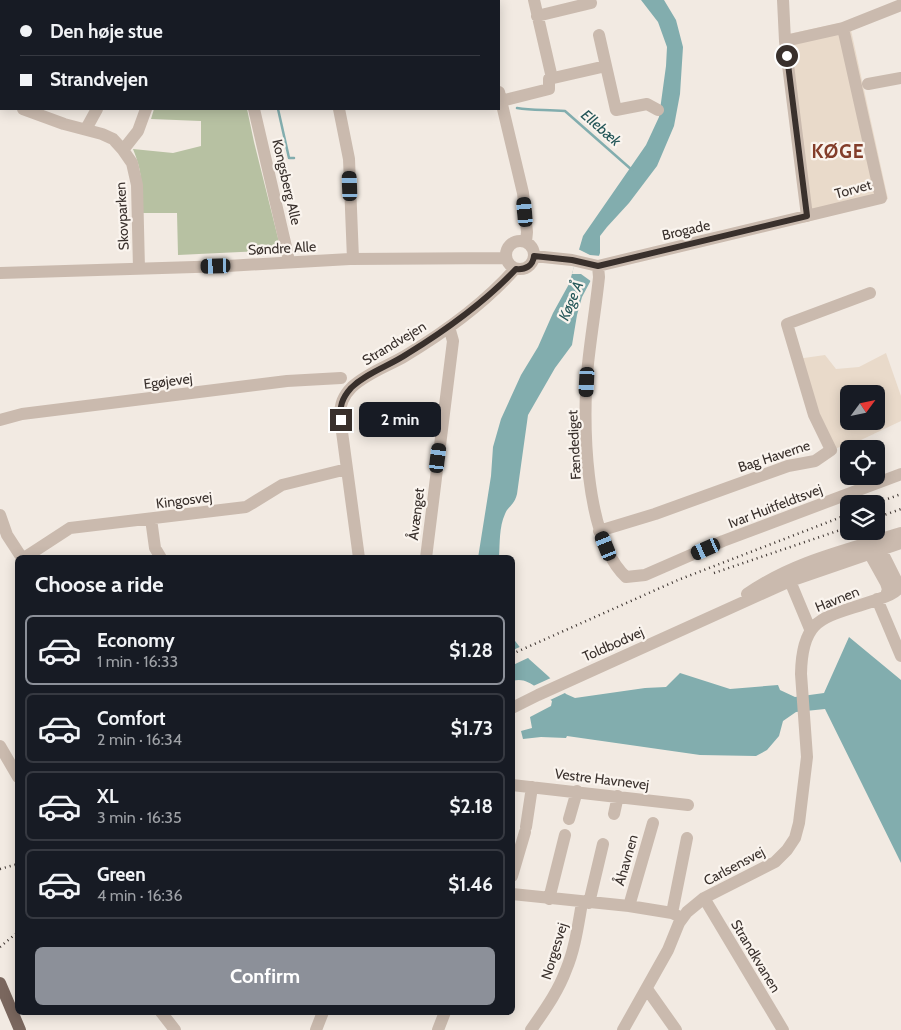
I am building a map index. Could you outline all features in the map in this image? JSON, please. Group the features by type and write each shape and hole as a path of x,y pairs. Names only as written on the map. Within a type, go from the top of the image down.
{"main road":[{"path":"0,983 20,1030"}],"street":[{"path":"534,0 552,78"},
{"path":"783,0 785,41 807,216"},
{"path":"538,16 591,2"},
{"path":"785,41 843,28 901,5"},
{"name":"Torvet","path":"807,216 881,198 843,28"},
{"path":"599,35 616,110 646,104 658,110"},
{"path":"522,242 518,173 500,96 549,89 549,79 606,66"},
{"path":"868,84 901,78"},
{"name":"Skovparken","path":"26,110 64,124 107,136 124,150 132,163 137,185 139,269"},
{"path":"86,129 96,110"},
{"path":"124,150 138,131 146,110"},
{"name":"Kongsberg Alle","path":"254,110 288,262"},
{"path":"339,110 349,159 353,260"},
{"name":"Brogade","path":"534,256 573,260 598,266 807,216"},
{"path":"522,242 532,248 534,256 534,260 528,267 520,270 509,265 506,258 507,249 510,245 522,242"},
{"name":"Søndre Alle","path":"0,273 353,260 506,258"},
{"name":"Fændediget","path":"598,266 599,276 588,364 586,400 591,484 595,513 600,531"},
{"name":"Strandvejen","path":"359,555 340,407 347,392 358,381 405,356 449,327 503,283 516,269"},
{"name":"Bag Haverne","path":"600,531 640,519 788,466 815,461 832,450 814,415 787,324 870,292"},
{"name":"Åvænget","path":"426,555 453,341 449,327"},
{"name":"Egøjevej","path":"0,420 22,414 288,381 341,378"},
{"name":"Kingosvej","path":"28,555 70,528 246,507 282,485 347,469"},
{"name":"Ivar Huitfeldtsvej","path":"600,531 618,568 626,577 636,577 645,575 723,541 901,474"},
{"path":"0,515 7,535 21,555"},
{"path":"151,519 155,548 159,555"},
{"path":"873,547 901,533"},
{"path":"873,547 901,543"},
{"name":"Toldbodvej","path":"515,706 727,609 873,547"},
{"name":"Toldbodvej","path":"727,609 768,580 814,560 873,547"},
{"name":"Havnen","path":"810,629 826,617 881,598 888,590 873,547"},
{"path":"790,581 810,629"},
{"name":"Havnen","path":"881,598 901,656"},
{"name":"Carlsensvej","path":"677,915 704,898 775,862 795,838 799,823 807,757 801,690 801,660 805,639 810,629"},
{"path":"0,746 15,772"},
{"name":"Vestre Havnevej","path":"515,784 688,805"},
{"path":"515,866 526,829 532,787"},
{"path":"568,819 577,791"},
{"path":"614,814 618,796"},
{"name":"Åhavnen","path":"628,906 658,801"},
{"path":"549,899 565,835"},
{"path":"623,1030 668,950 677,915 687,838"},
{"name":"Åhavnen","path":"586,903 603,844"},
{"path":"515,894 628,906 677,915"},
{"name":"Strandkvanen","path":"704,898 783,1030"},
{"name":"Norgesvej","path":"531,1030 556,992 567,969 586,903"},
{"path":"647,989 676,1030"},
{"path":"163,1015 175,1030"},
{"path":"316,1030 322,1015"},
{"path":"438,1030 444,1015"}],"green space":[{"path":"154,110 247,110 281,250 178,255 177,213 142,213 140,173 133,149 173,153 201,146 201,121 151,119"}],"shaded area":[{"path":"849,21 888,199 803,223 779,36"},
{"path":"886,353 901,396 901,421 885,429 885,385 840,385 840,430 882,430 861,440 840,440 840,447 831,450 797,359 825,355 836,369 859,367"}],"water":[{"name":"Køge Å","path":"641,0 664,0 676,20 683,47 680,94 674,126 657,166 629,203 600,236 600,253 590,282 582,297 572,345 555,368 528,415 517,494 503,519 499,555 478,555 491,476 493,447 501,419 521,375 538,347 553,313 569,284 583,236 646,145 659,117 667,47 658,22"},
{"path":"849,637 901,680 901,863 825,709 796,712 783,721 779,736 767,750 756,756 700,755 567,736 566,738 541,737 523,739 521,731 532,728 530,717 551,706 552,701 539,689 519,680 515,681 515,641 529,659 566,694 575,698 645,688 666,687 680,673 730,689 778,685 780,690 795,697 824,693"}],"pier":[{"path":"578,249 590,255 601,256 592,282 581,274 572,274"},
{"path":"522,646 530,657 515,664 515,649"},
{"path":"553,677 567,692 548,701 531,687"}],"waterway":[{"name":"Ellebæk","path":"517,108 565,111 632,170"},
{"name":"Ellebæk","path":"278,110 289,158 294,158"}],"railway":[{"path":"885,500 901,494"},
{"path":"885,515 901,509"},
{"path":"515,653 678,580 840,517"},
{"path":"714,573 840,530"},
{"path":"0,869 15,865"},
{"path":"0,947 15,934"}],"district":[{"name":"KØGE","path":"838,151"}],"route":[{"path":"341,420 340,407 342,401 347,392 358,381 405,356 449,327 503,283 516,269 520,270 528,267 534,260 534,256 572,260 598,266 807,216 787,56"}]}
